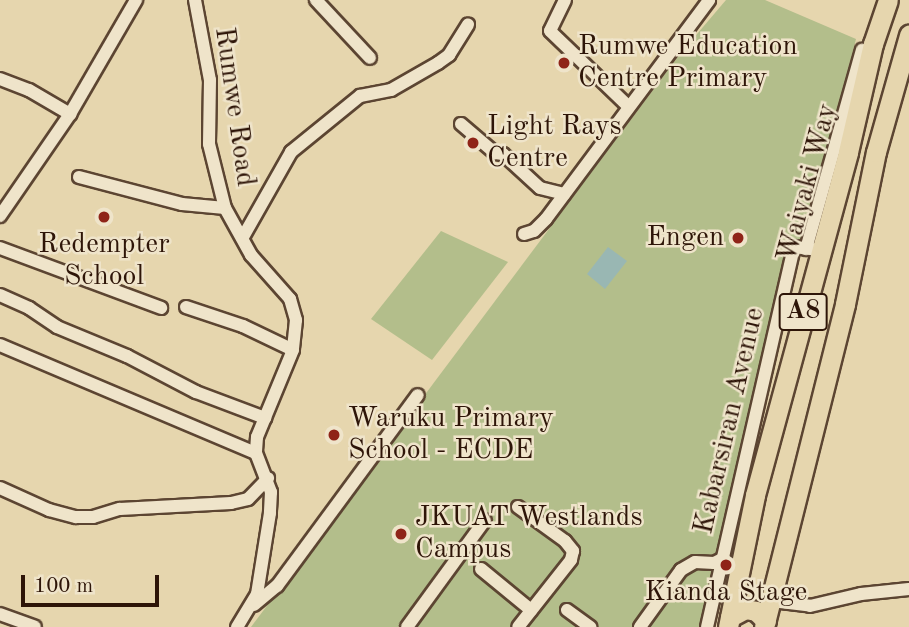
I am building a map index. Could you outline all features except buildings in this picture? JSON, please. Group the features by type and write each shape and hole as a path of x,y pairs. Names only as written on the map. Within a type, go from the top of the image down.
{"highway":[{"name":"Waiyaki Way","path":"729,622 732,560 755,495 813,249 848,152 873,44 888,0"},
{"name":"Waiyaki Way","path":"765,624 845,304 876,152 909,35"},
{"path":"729,622 745,609 757,611 765,624"}],"street":[{"path":"0,216 70,114 136,0"},
{"path":"183,0 197,17"},
{"name":"Rumwe Road","path":"195,0 210,80 208,127 212,166 227,214"},
{"path":"316,0 370,58"},
{"path":"565,0 550,31 628,106"},
{"path":"524,234 534,231 564,194 709,0"},
{"path":"813,249 878,0"},
{"path":"243,237 291,152 360,96 391,90 438,64 449,55 468,24"},
{"path":"0,79 29,90 70,114"},
{"path":"461,124 495,153 503,154 540,188 564,194"},
{"path":"79,177 227,214 243,237 251,255 290,299 297,331 293,350 257,437 256,453 268,478 270,513 262,574 257,594 237,627"},
{"path":"0,248 162,308"},
{"path":"0,295 29,308 57,327 127,356 196,392 265,418"},
{"path":"186,307 243,326 293,350"},
{"path":"0,345 256,453"},
{"path":"246,613 276,586 418,396"},
{"path":"0,488 49,510 76,517 93,517 120,509 231,503 248,499 268,478"},
{"path":"518,506 565,541 573,551 571,561 519,627"},
{"path":"407,627 485,520"},
{"path":"707,627 732,560"},
{"name":"Kabarsiran Avenue","path":"640,627 681,569 695,562 732,560"},
{"path":"481,569 531,610"},
{"path":"772,601 810,606 861,594 909,589"},
{"path":"567,610 590,627"},
{"path":"0,614 36,627"}],"green space":[{"path":"726,0 765,0 856,39 705,627 251,627 680,54"},
{"path":"441,231 508,262 432,360 371,319"}],"water":[{"path":"608,247 627,261 605,289 587,274"}],"place":[{"name":"Rumwe Education Centre Primary","path":"564,63"},
{"name":"Light Rays Centre","path":"473,143"},
{"name":"Redempter School","path":"104,217"},
{"name":"Engen","path":"738,238"},
{"name":"Waruku Primary School - ECDE","path":"334,435"},
{"name":"JKUAT Westlands Campus","path":"401,534"},
{"name":"Kianda Stage","path":"726,565"}]}
